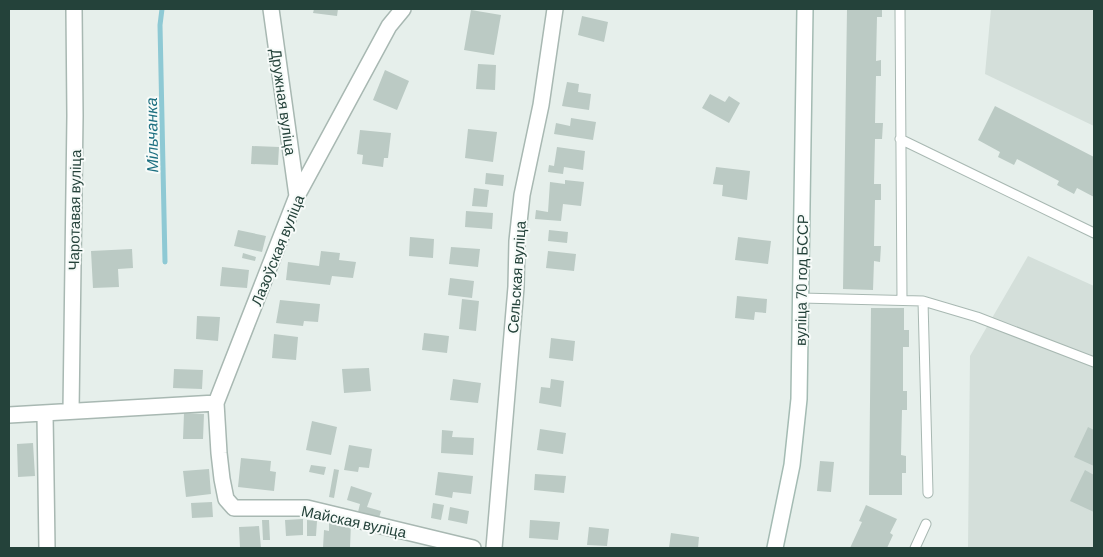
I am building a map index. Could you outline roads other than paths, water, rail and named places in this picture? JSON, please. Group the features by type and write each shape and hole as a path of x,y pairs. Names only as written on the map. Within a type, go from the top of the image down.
{"street":[{"name":"Чаротавая вуліца","path":"71,411 75,116 74,9"},
{"name":"Дружная вуліца","path":"271,9 297,196"},
{"name":"Лазоўская вуліца","path":"234,508 226,499 222,479 216,403 297,196 389,26 404,9"},
{"name":"Сельская вуліца","path":"494,548 522,195 540,105 555,9"},
{"name":"вуліца 70 год БССР","path":"775,548 792,465 799,399 805,9"},
{"path":"9,416 216,403"},
{"path":"45,414 47,548"},
{"name":"Майская вуліца","path":"234,508 307,508 473,548"}],"lane":[{"path":"900,9 902,299"},
{"path":"900,140 1094,233"},
{"path":"801,298 923,301 977,317 1094,362"},
{"path":"923,301 928,493"},
{"path":"915,548 926,524"}],"waterway":[{"name":"Мільчанка","path":"162,9 160,25 165,262"}]}
